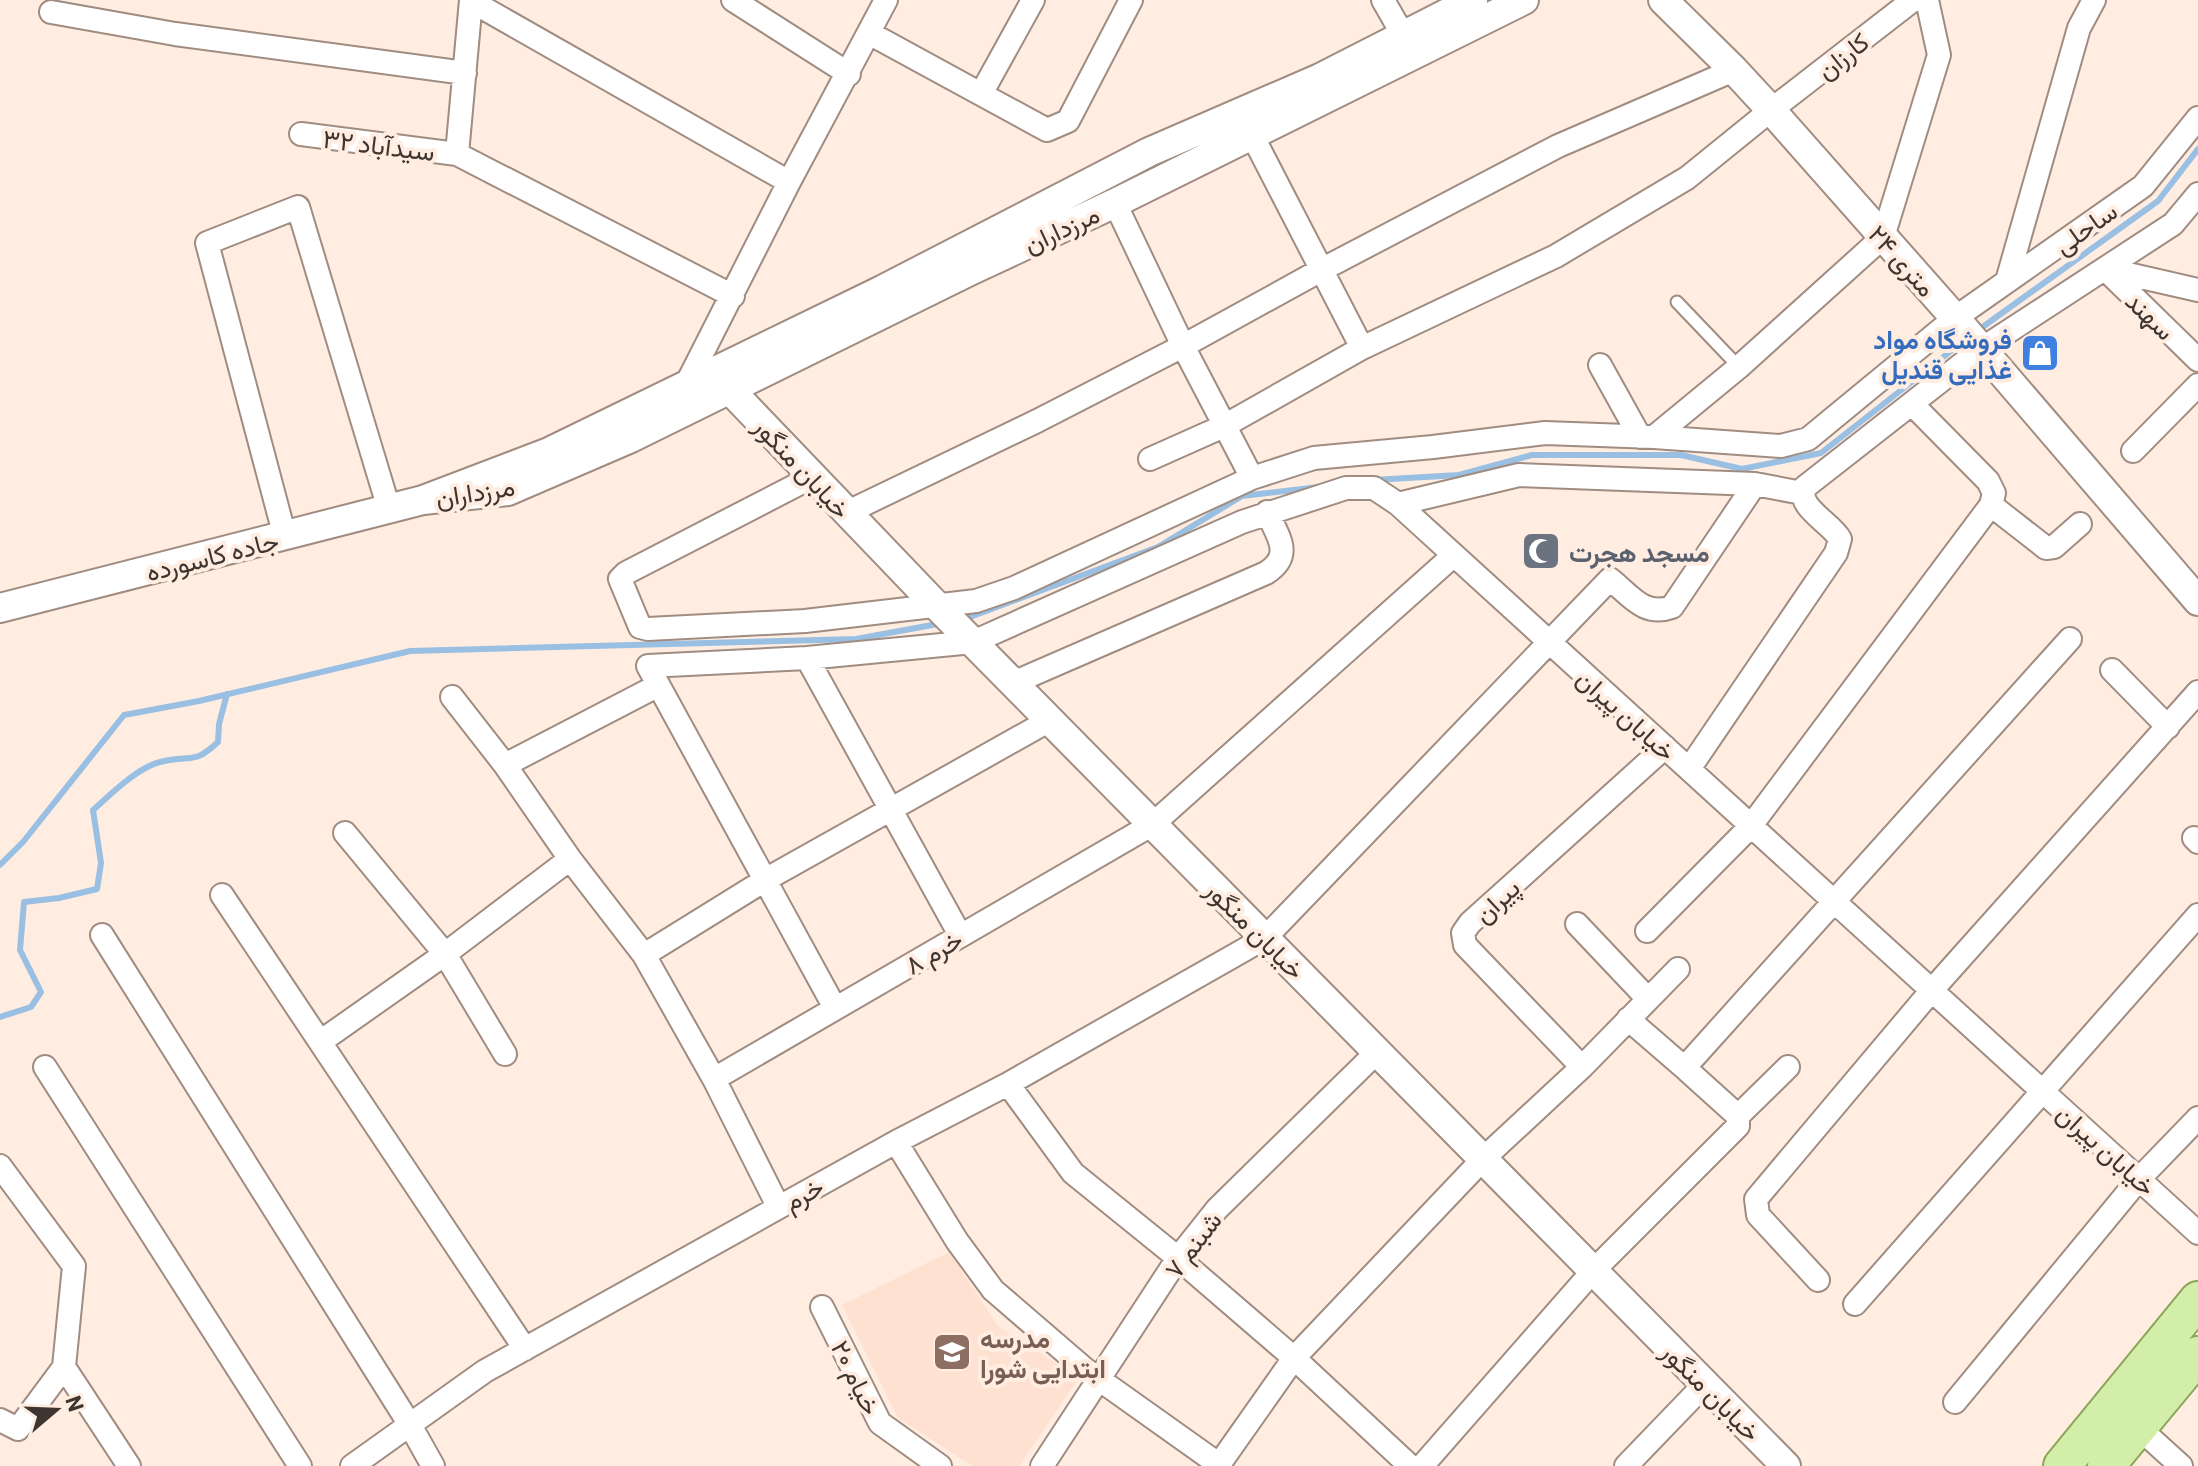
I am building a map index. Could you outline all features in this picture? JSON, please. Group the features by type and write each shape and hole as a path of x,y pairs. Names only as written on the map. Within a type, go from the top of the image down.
{"main road":[{"path":"2062,1466 2198,1300"},
{"path":"2106,1466 2198,1355"}],"street":[{"path":"457,154 471,0 789,182"},
{"path":"733,0 849,74"},
{"path":"686,385 886,0"},
{"path":"981,94 1033,0"},
{"path":"869,33 1047,130 1068,121 1131,0"},
{"path":"1383,0 1403,35"},
{"name":"مرزداران","path":"423,500 549,452 882,290 1149,152 1320,78 1473,0"},
{"name":"مرزداران","path":"423,500 508,491 631,438 1524,0"},
{"name":"۲۴ متری","path":"1663,0 1771,110 2198,600"},
{"name":"کارزان","path":"1150,459 1224,426 1362,348 1556,256 1687,178 1913,0"},
{"path":"1600,365 1647,437 1739,367 1883,237 1939,55 1927,0"},
{"path":"2007,281 2079,28 2094,0"},
{"path":"51,12 175,34 465,73"},
{"path":"846,513 1183,346 1558,146 1734,70"},
{"name":"ساحلی","path":"812,477 626,573 620,579 622,588 640,627 805,621 976,601 1014,588 1252,478 1280,467 1338,454 1433,447 1545,433 1781,446 1808,439 1955,318 2143,186 2198,118"},
{"name":"سیدآباد ۳۲","path":"301,134 457,154 733,296"},
{"path":"1252,135 1362,348"},
{"name":"ساحلی","path":"1802,493 1805,487 1980,350 2173,224 2198,194"},
{"path":"1115,203 1183,346 1252,478"},
{"path":"285,537 207,243 298,207 389,509"},
{"path":"2105,269 2198,290"},
{"name":"سهند","path":"2105,269 2198,360"},
{"path":"2133,451 2198,385"},
{"name":"خیابان منگور","path":"730,390 936,605 1786,1466"},
{"path":"1647,931 1750,827 1991,505 1994,493 1988,481 1912,404"},
{"path":"1398,504 1519,475 1755,484 1802,493 1803,500 1840,539 1836,553 1689,769"},
{"name":"خرم","path":"352,1466 485,1371 778,1206 1008,1084 1265,938 1610,579 1648,611 1672,607 1755,484"},
{"name":"خیابان پیران","path":"657,686 648,666 807,658 973,642 1267,512 1346,488 1374,488 1398,504 2198,1233"},
{"name":"جاده کاسورده","path":"0,608 423,500"},
{"path":"1991,505 2046,548 2054,547 2080,524"},
{"path":"1013,683 1266,573 1278,565 1283,555 1281,543 1267,512"},
{"name":"خرم ۸","path":"714,1079 1153,824 1454,555"},
{"path":"1687,1070 1686,1066 1833,900 2070,639"},
{"path":"807,658 960,935"},
{"path":"2112,670 2168,727"},
{"path":"505,765 657,686 835,1008"},
{"path":"1818,1280 1758,1215 1756,1199 1932,990 2198,692"},
{"path":"452,697 644,955 714,1079 778,1206"},
{"path":"644,955 765,880 1050,720"},
{"name":"پیران","path":"1582,1067 1465,945 1463,933 1470,923 1665,747"},
{"path":"345,833 445,954 505,1054"},
{"path":"320,1042 445,954 570,859"},
{"path":"222,895 525,1349"},
{"path":"1855,1304 2198,915"},
{"path":"1577,924 1648,999"},
{"path":"102,935 433,1466"},
{"path":"896,1142 957,1241 993,1290 1086,1370 1219,1466 1294,1358 1483,1159 1582,1067 1678,969"},
{"path":"1628,1019 1738,1116"},
{"name":"شبنم ۷","path":"1042,1466 1178,1258 1217,1209 1377,1052"},
{"path":"45,1067 300,1466"},
{"path":"1422,1466 1593,1271 1738,1126 1738,1116 1788,1067"},
{"path":"1008,1084 1073,1173 1294,1358 1410,1466"},
{"path":"1955,1402 2139,1179 2198,1118"},
{"path":"0,1166 74,1266 64,1367 18,1429 0,1420"},
{"name":"خیام ۲۰","path":"822,1307 880,1423 940,1466"},
{"path":"64,1367 129,1466"},
{"path":"1626,1466 1705,1384"},
{"path":"2138,1427 2181,1466"}],"lane":[{"path":"1677,302 1739,367"}],"shaded area":[{"name":"مدرسه ابتدایی شورا","path":"949,1252 998,1326 1079,1378 1019,1466 972,1466 898,1418 842,1305"}],"waterway":[{"path":"1977,331 2158,201 2198,149"},
{"path":"1373,480 1459,475 1532,455 1681,455 1742,469 1821,453 1965,340"},
{"path":"962,620 1158,547 1242,496 1319,487"},
{"path":"0,865 23,842 124,715 199,701 410,651 856,639 943,623"},
{"path":"0,1017 31,1007 41,992 20,950 24,902 97,889 101,863 93,810 125,782 152,765 197,757 210,749 218,742 227,694"}],"place":[{"name":"فروشگاه مواد غذایی قندیل","path":"2040,353"},
{"name":"مسجد هجرت","path":"1541,551"},
{"name":"مدرسه ابتدایی شورا","path":"952,1352"}]}
